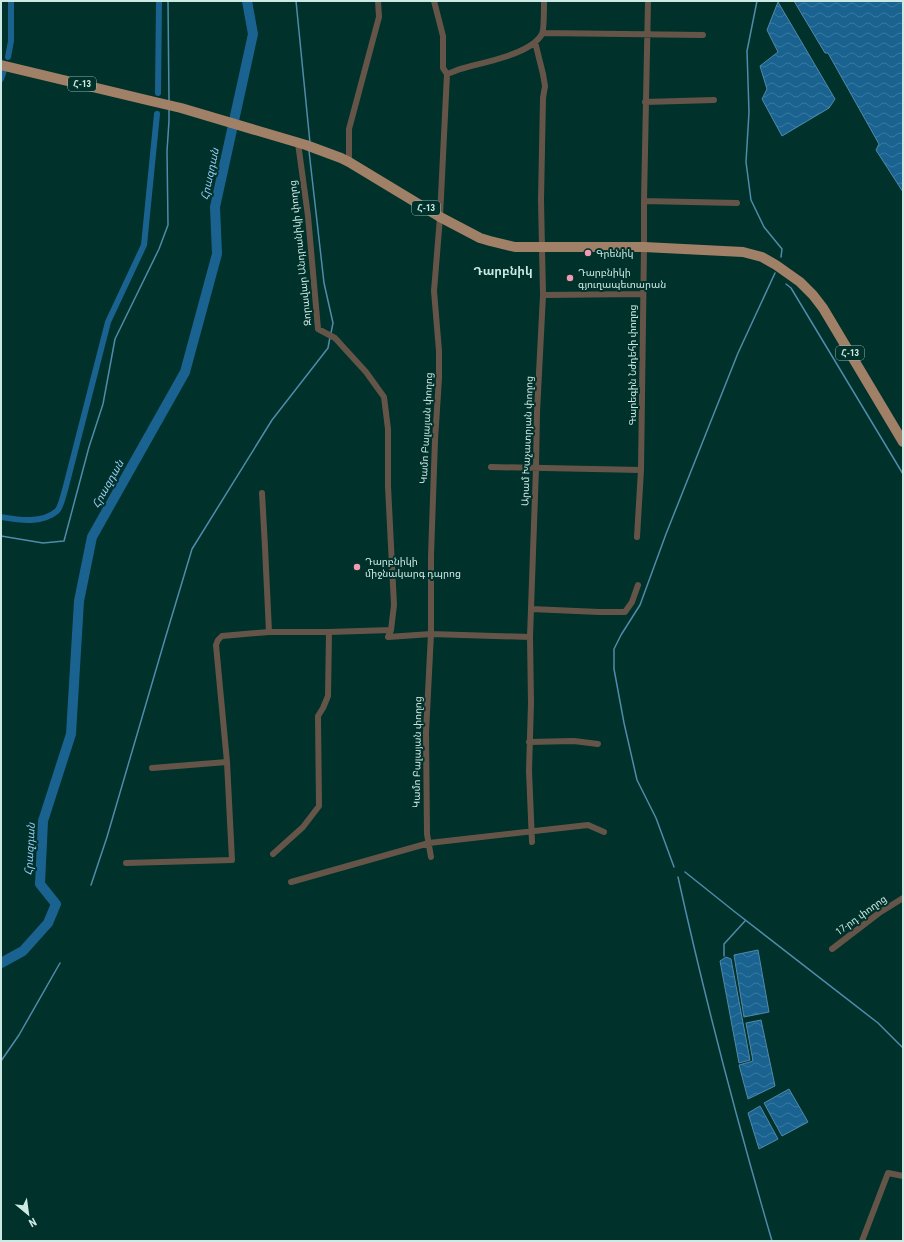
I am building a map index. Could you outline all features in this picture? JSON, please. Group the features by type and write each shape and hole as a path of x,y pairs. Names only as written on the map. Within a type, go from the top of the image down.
{"main road":[{"name":"Հ-13","path":"1,65 176,106 317,149 349,162 440,217 480,238 490,241 515,247 644,247 743,252 762,257 800,282 823,308 903,442"}],"street":[{"path":"349,162 349,129 379,17 378,1"},
{"name":"Կամո Բալայան փողոց","path":"431,857 427,834 426,732 431,634 431,549 435,440 439,378 439,351 434,291 440,217 447,74 443,68 443,36 434,1"},
{"path":"447,74 462,68 521,51 535,42 543,33 544,1"},
{"name":"Գարեգին Նժդեհի փողոց","path":"637,537 642,470 645,102 648,1"},
{"path":"543,33 703,35"},
{"name":"Արամ Խաչատրյան փողոց","path":"532,842 529,771 531,703 530,637 537,412 543,295 541,192 543,98 545,86 542,65 535,42"},
{"path":"645,102 714,100"},
{"name":"Զորավար Անդրանիկի փողոց","path":"302,144 318,329 334,338 366,372 384,397 388,429 388,486 394,605 391,630"},
{"path":"644,201 737,203"},
{"path":"543,295 643,294"},
{"path":"491,467 642,470"},
{"path":"262,492 266,547 269,632"},
{"path":"531,609 625,612 632,602 638,585"},
{"path":"126,863 232,860 227,762 216,645 222,636 269,632 391,630 388,637 431,634 530,637"},
{"path":"273,854 303,827 319,806 318,716 328,696 329,632"},
{"path":"530,742 574,741 598,744"},
{"path":"152,768 227,762"},
{"path":"291,882 428,843 588,825 604,832"},
{"name":"17-րդ փողոց","path":"832,949 879,913 903,898"},
{"path":"862,1241 888,1173 903,1176"}],"water":[{"path":"794,1 903,1 903,192 876,150 879,144 828,53 825,53"},
{"path":"778,2 835,99 829,108 782,136 762,99 767,89 760,66 778,52 767,30"},
{"path":"758,950 769,1012 744,1017 734,955"},
{"path":"726,957 731,959 750,1060 739,1063 720,961"},
{"path":"761,1020 775,1086 748,1099 739,1065 753,1061 746,1023"},
{"path":"789,1089 808,1122 782,1136 764,1103"},
{"path":"760,1106 778,1139 759,1149 748,1113"}],"waterway":[{"path":"8,57 11,41 11,1"},
{"path":"158,93 159,1"},
{"path":"168,1 169,101"},
{"name":"Հրազդան","path":"1,963 23,951 48,923 56,904 40,884 43,821 71,734 79,601 92,537 185,372 217,254 215,207 253,34 247,1"},
{"path":"296,1 310,143"},
{"path":"757,1 747,51 749,112 746,162 751,200 764,227 782,249 781,257"},
{"path":"1,79 4,70"},
{"path":"1,536 43,543 64,541 89,447 103,404 115,339 159,249 168,225 167,151 169,109"},
{"path":"1,517 23,520 44,518 57,511 61,504 108,322 144,245 157,114"},
{"path":"309,151 324,283 333,323 331,333"},
{"path":"674,867 656,818 637,780 614,669 614,649 640,605 666,534 738,353 775,273"},
{"path":"786,284 791,288 903,474"},
{"path":"91,885 107,837 192,549 272,420 328,348 330,337"},
{"path":"685,872 878,1023 903,1048"},
{"path":"678,877 722,1060 772,1241"},
{"path":"724,956 724,944 745,921"},
{"path":"1,1061 19,1035 60,963"}],"place":[{"name":"Գրենիկ","path":"588,253"},
{"name":"Դարբնիկի գյուղապետարան","path":"570,278"},
{"name":"Դարբնիկի միջնակարգ դպրոց","path":"357,567"}],"district":[{"name":"Դարբնիկ","path":"503,271"}]}
